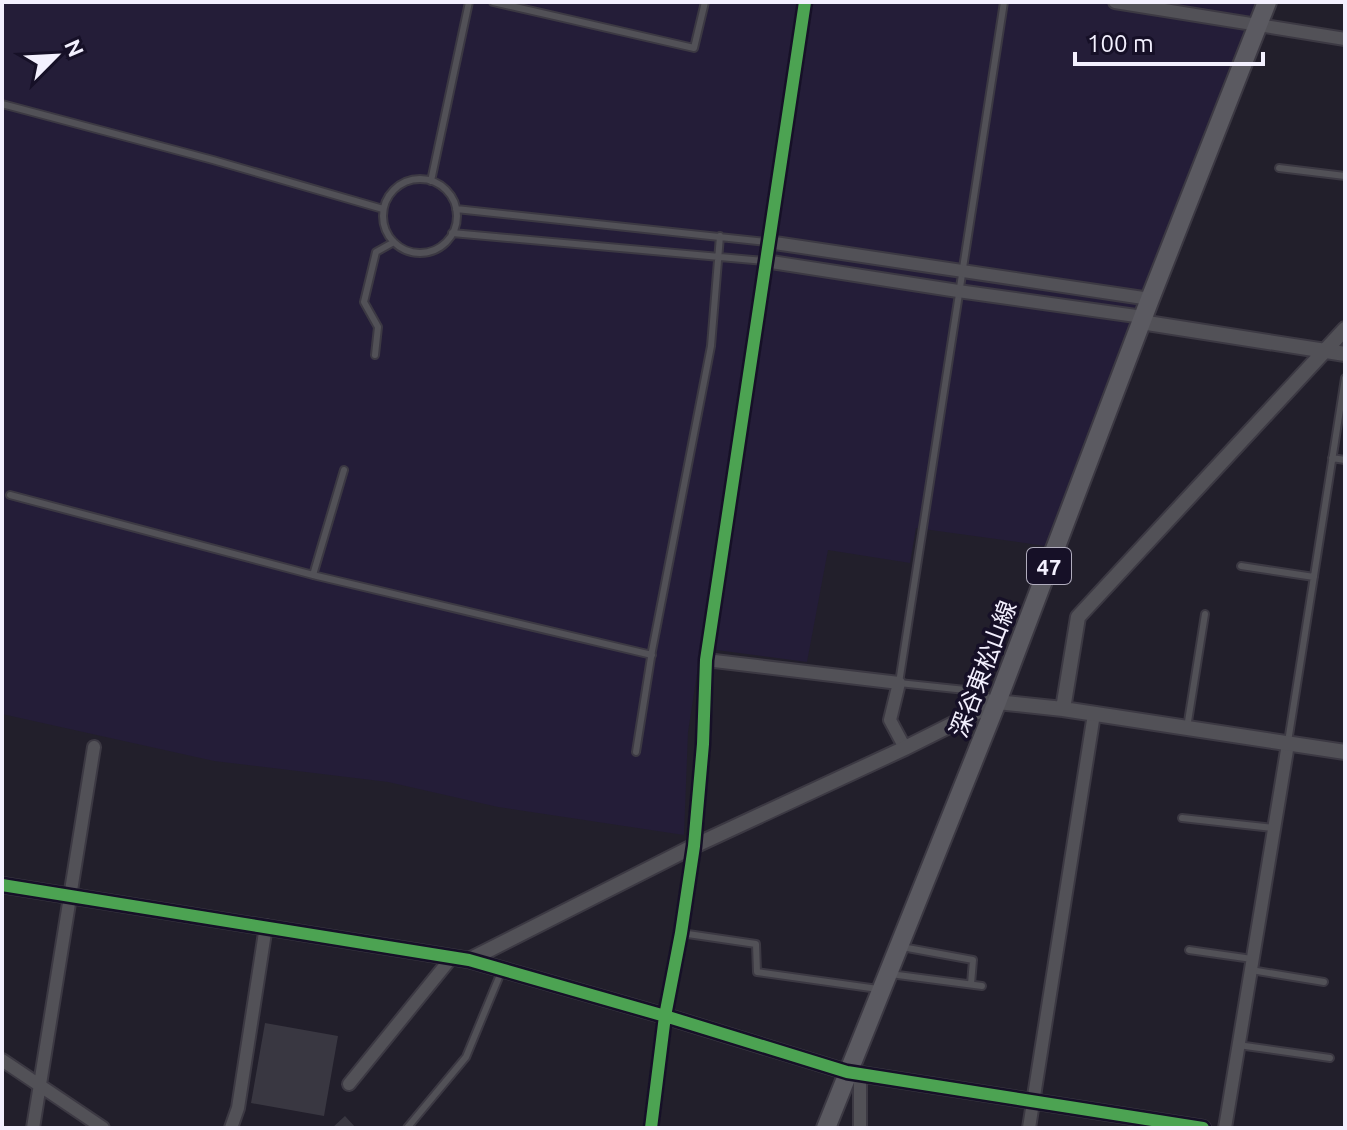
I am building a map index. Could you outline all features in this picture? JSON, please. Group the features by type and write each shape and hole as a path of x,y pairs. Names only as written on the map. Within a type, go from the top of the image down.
{"main road":[{"name":"深谷東松山線","path":"826,1128 854,1073 884,981 997,702 1267,2"}],"street":[{"path":"651,1128 665,1016 694,846 703,744 706,660 805,2"},
{"path":"1115,2 1345,39"},
{"path":"768,242 961,271 1345,354"},
{"path":"765,261 958,291 1145,313"},
{"path":"1063,709 1078,617 1345,329"},
{"path":"706,660 899,683 890,720 905,748"},
{"path":"469,960 694,846 997,702 1063,709 1345,752"},
{"path":"1029,1128 1094,714"},
{"path":"1225,1128 1288,744"},
{"path":"33,1128 94,747"},
{"path":"2,885 469,960 854,1073 1203,1128"},
{"path":"231,1128 238,1108 266,926"},
{"path":"349,1084 452,957"},
{"path":"2,1060 103,1128"},
{"path":"854,1073 860,1128"}],"lane":[{"path":"431,181 469,2"},
{"path":"493,2 694,48 705,2"},
{"path":"997,702 975,691 899,683 1004,2"},
{"path":"2,104 383,209"},
{"path":"1279,168 1345,176"},
{"path":"406,181 431,181 448,192 456,209 456,222 452,233 436,249 414,252 394,242 383,221 383,209 396,187 406,181"},
{"path":"456,209 768,242"},
{"path":"452,233 765,261"},
{"path":"636,752 711,346 720,236"},
{"path":"375,355 378,327 364,302 376,252 394,242"},
{"path":"1288,744 1345,378"},
{"path":"1332,458 1345,460"},
{"path":"313,575 344,470"},
{"path":"10,495 313,575 652,655"},
{"path":"1241,566 1314,577"},
{"path":"1187,728 1205,614"},
{"path":"1182,818 1274,829"},
{"path":"681,933 756,944 757,972 982,986"},
{"path":"898,946 973,960 971,984"},
{"path":"1189,950 1324,982"},
{"path":"407,1128 466,1057 502,970"},
{"path":"1238,1045 1330,1058"}],"shaded area":[{"path":"2,2 1258,2 1046,546 916,528 910,563 828,550 807,662 701,648 688,732 684,835 498,807 388,782 214,761 2,714"}],"building":[{"path":"265,1023 338,1036 324,1116 251,1103"},
{"path":"345,1116 356,1128 332,1128"}],"cycle path":[{"path":"651,1128 665,1016 694,846 703,744 706,660 805,2"},
{"path":"2,885 469,960 847,1072 1203,1128"}]}
